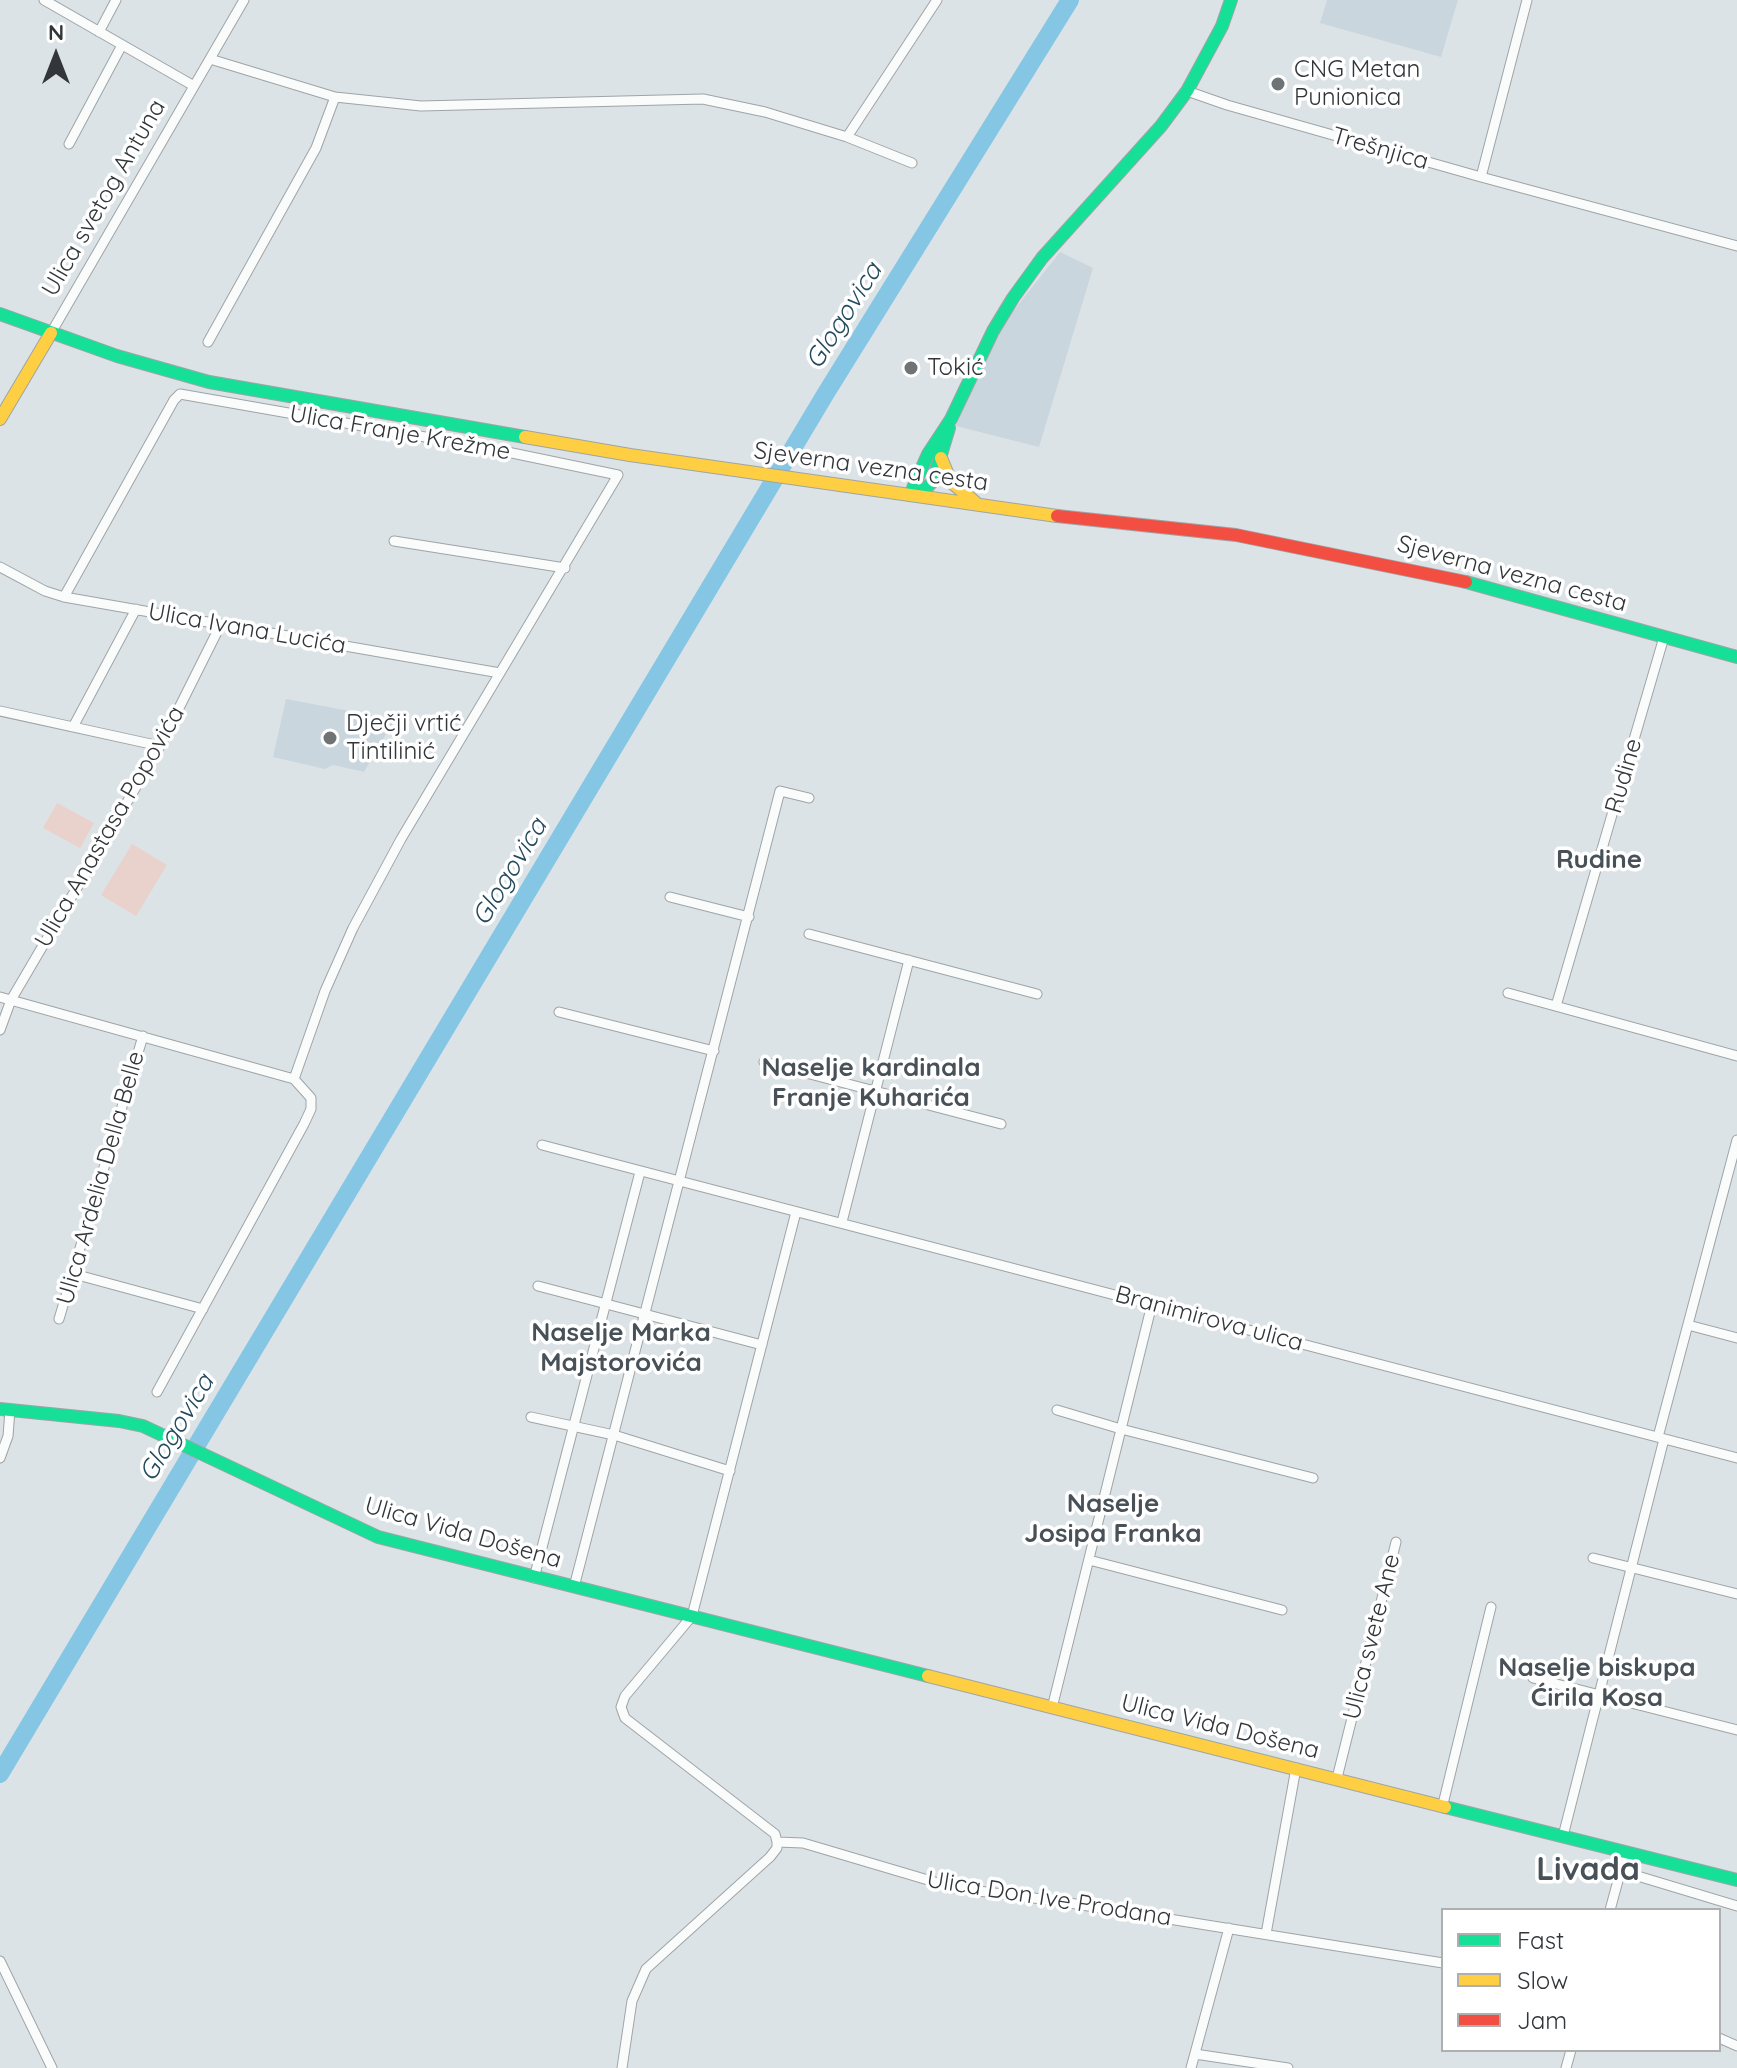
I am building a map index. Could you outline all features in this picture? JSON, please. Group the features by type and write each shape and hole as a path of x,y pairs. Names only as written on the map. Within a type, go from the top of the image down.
{"main road":[{"path":"914,496 928,454 951,419 993,331 1020,288 1042,258 1161,126 1187,91 1222,26 1231,0"},
{"name":"Sjeverna vezna cesta","path":"0,314 130,360 209,382 491,432 755,473 1103,522 1236,535 1362,559 1507,592 1737,657"},
{"name":"Ulica svetog Antuna","path":"0,419 51,333"},
{"path":"914,496 933,481 951,419"},
{"path":"941,458 945,474 955,487 983,505"},
{"name":"Ulica Vida Došena","path":"5,1409 143,1426 378,1537 1737,1880"}],"street":[{"path":"44,0 194,86"},
{"path":"99,32 116,0"},
{"name":"Ulica svetog Antuna","path":"51,333 244,0"},
{"path":"847,137 937,0"},
{"path":"1481,177 1527,0"},
{"path":"69,144 122,45"},
{"path":"210,59 335,97 421,106 703,99 765,112 847,137 912,163"},
{"name":"Trešnjica","path":"1187,91 1481,177 1737,246"},
{"path":"208,342 316,148 335,97"},
{"name":"Ulica Franje Krežme","path":"64,597 180,394 488,448 618,475 565,568"},
{"path":"488,448 491,432"},
{"path":"294,1079 325,991 353,928 401,839 565,568 394,541"},
{"name":"Ulica Ivana Lucića","path":"0,567 45,591 64,597 500,673"},
{"path":"73,727 136,609"},
{"name":"Ulica Anastasa Popovića","path":"0,1030 5,998 160,746 221,624"},
{"name":"Rudine","path":"1556,1006 1664,637"},
{"path":"0,711 160,746"},
{"path":"574,1587 780,791 809,798"},
{"path":"670,897 749,917"},
{"path":"809,934 1037,994"},
{"path":"842,1222 909,960"},
{"path":"1508,993 1737,1056"},
{"path":"5,998 294,1079 311,1098 311,1109 304,1124 157,1392"},
{"path":"559,1012 714,1051"},
{"name":"Ulica Ardelia Della Belle","path":"59,1319 143,1036"},
{"path":"764,1062 1001,1124"},
{"path":"1563,1836 1688,1325 1737,1140"},
{"name":"Branimirova ulica","path":"542,1145 1737,1458"},
{"path":"534,1578 640,1172"},
{"path":"622,2068 632,2001 646,1969 777,1848 775,1834 622,1713 625,1696 692,1616 796,1212"},
{"path":"74,1274 203,1309"},
{"path":"538,1286 762,1345"},
{"path":"1052,1708 1152,1304"},
{"path":"1688,1325 1737,1338"},
{"path":"0,1458 8,1436 5,1409"},
{"path":"1057,1410 1313,1478"},
{"path":"531,1417 614,1435 730,1471"},
{"name":"Ulica svete Ane","path":"1337,1778 1396,1542"},
{"path":"1593,1558 1737,1594"},
{"path":"1089,1560 1282,1610"},
{"path":"1443,1804 1491,1607"},
{"path":"1533,1678 1737,1730"},
{"path":"1266,1934 1296,1768"},
{"name":"Ulica Don Ive Prodana","path":"777,1842 803,1843 955,1888 1057,1901 1441,1963"},
{"path":"1611,1908 1626,1851"},
{"path":"1621,1871 1737,1906"},
{"path":"1191,2068 1229,1928"},
{"path":"0,1961 52,2068"},
{"path":"1195,2054 1288,2068"}],"shaded area":[{"path":"1327,0 1458,0 1441,57 1320,23"},
{"path":"1060,252 1093,268 1039,447 956,426 977,375 1010,315"},
{"name":"Dječji vrtić Tintilinić","path":"286,699 395,719 364,772 333,765 325,769 273,757"},
{"path":"57,803 94,823 80,848 43,828"},
{"path":"132,844 167,865 136,916 101,895"}],"waterway":[{"name":"Glogovica","path":"0,1774 826,393 1070,0"}],"traffic: fast":[{"path":"910,495 928,454 951,419 993,331 1013,298 1042,258 1161,126 1187,91 1222,26 1231,0"},
{"path":"0,314 117,356 209,382 525,437"},
{"path":"919,496 933,481 949,428"},
{"path":"1466,582 1737,657"},
{"path":"0,1409 143,1426 378,1537 928,1676"},
{"path":"1445,1807 1737,1880"}],"traffic: slow":[{"path":"0,419 51,333"},
{"path":"525,437 1057,516"},
{"path":"941,458 951,482 975,502"},
{"path":"928,1676 1445,1807"}],"traffic: jam":[{"path":"1057,516 1236,535 1466,582"}],"place":[{"name":"CNG Metan Punionica","path":"1278,84"},
{"name":"Tokić","path":"911,368"},
{"name":"Dječji vrtić Tintilinić","path":"330,738"}],"district":[{"name":"Rudine","path":"1599,860"},
{"name":"Naselje kardinala Franje Kuharića","path":"871,1083"},
{"name":"Naselje Marka Majstorovića","path":"621,1348"},
{"name":"Naselje Josipa Franka","path":"1113,1519"},
{"name":"Naselje biskupa Ćirila Kosa","path":"1597,1683"},
{"name":"Livada","path":"1588,1870"}]}
